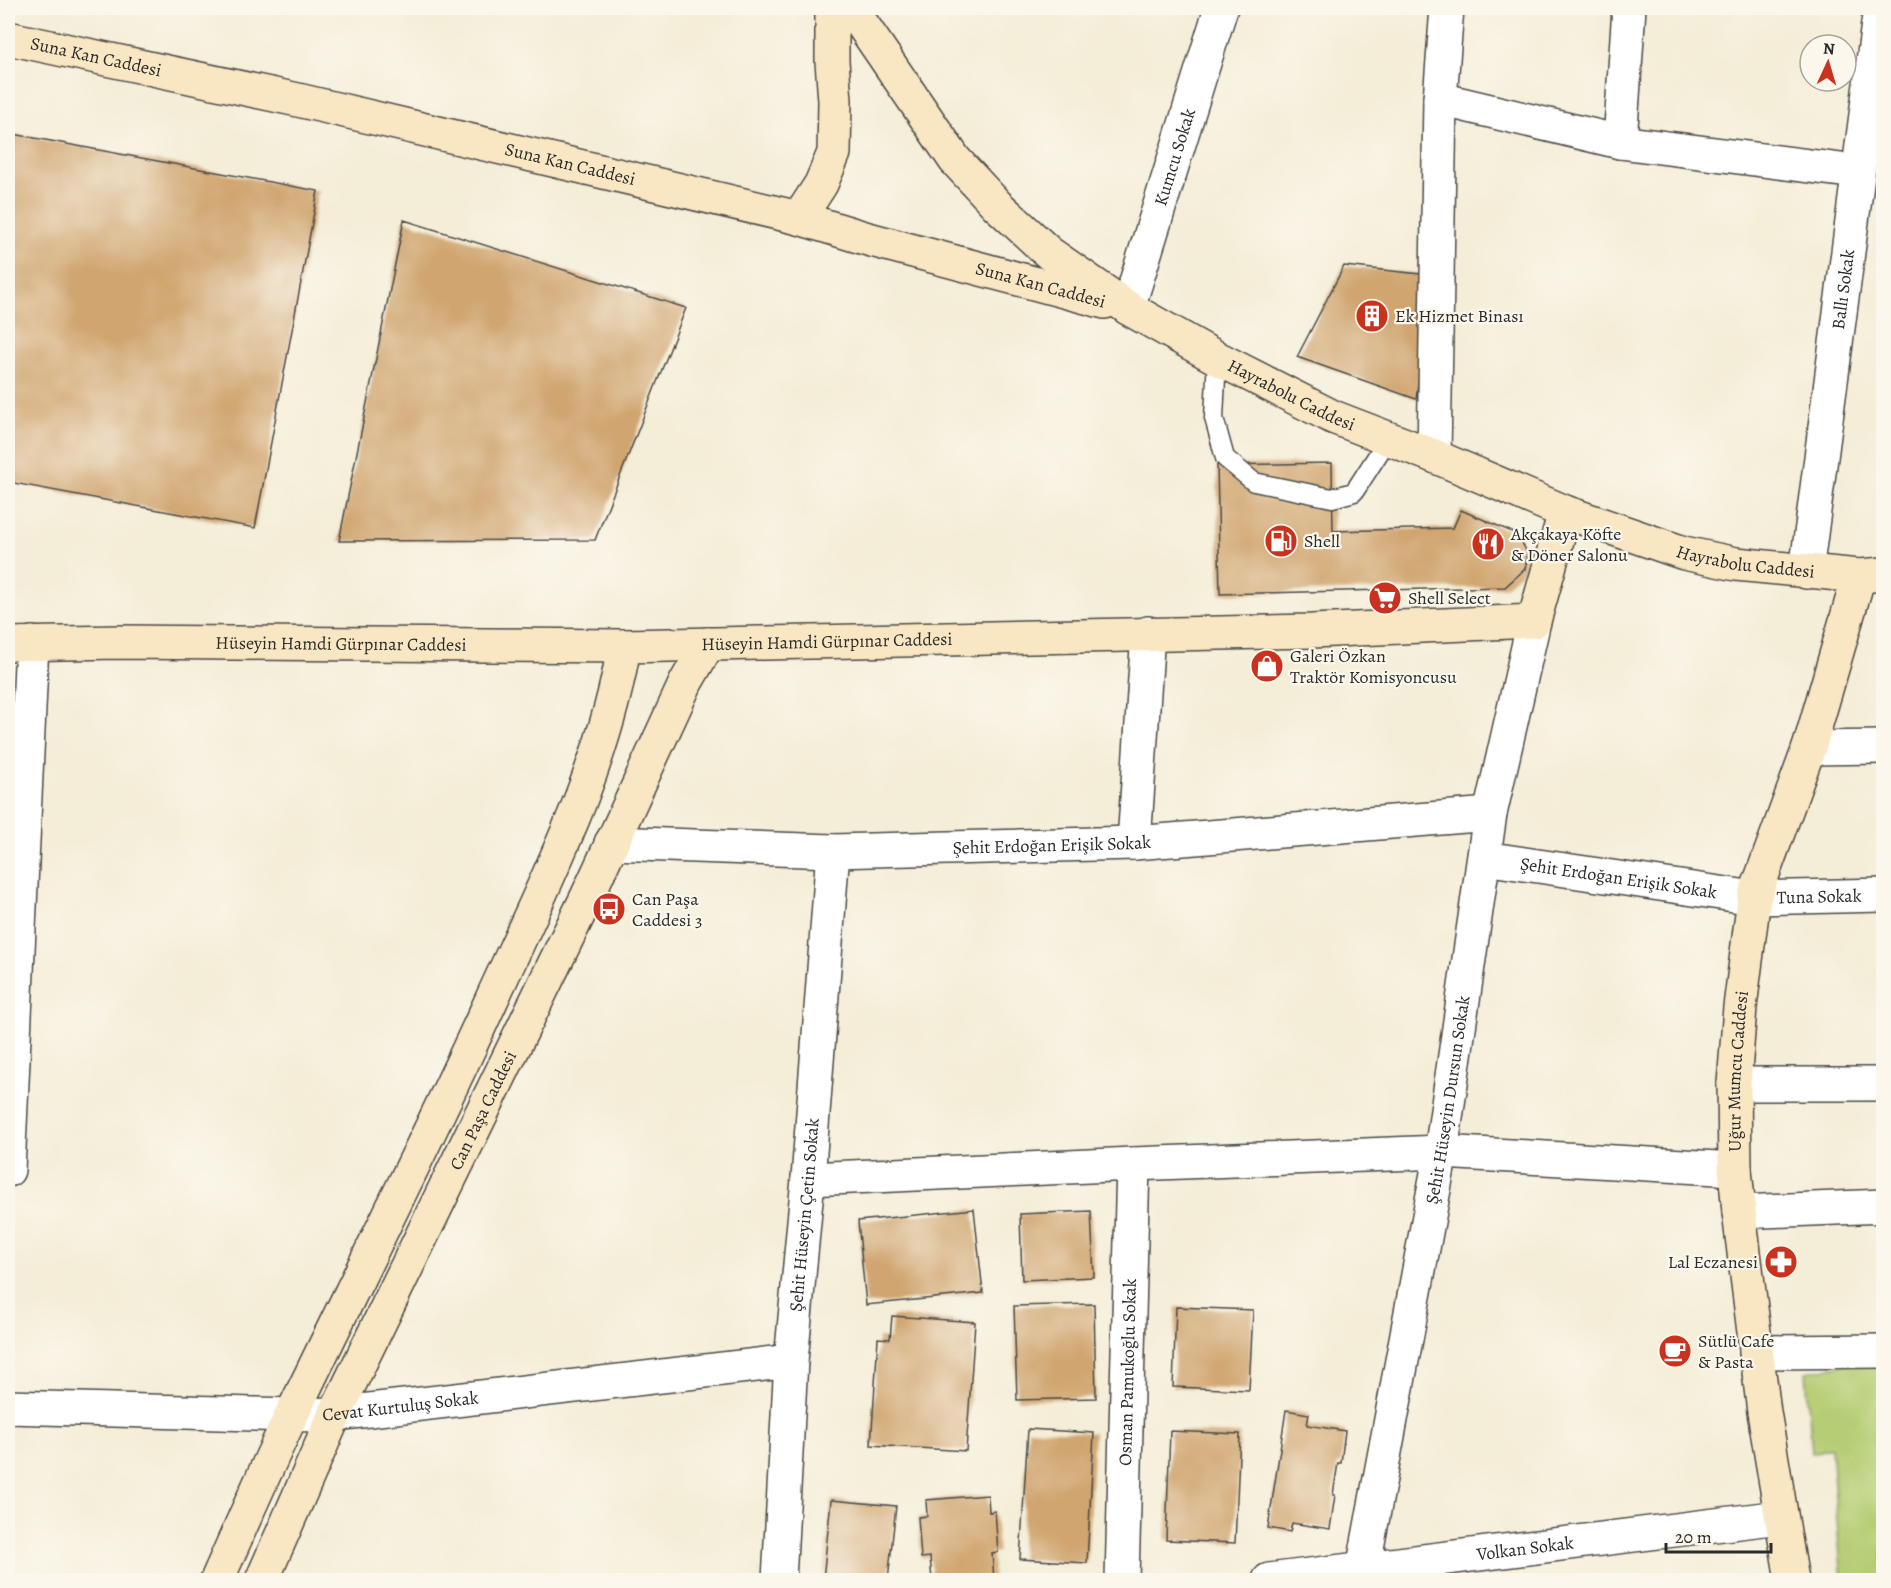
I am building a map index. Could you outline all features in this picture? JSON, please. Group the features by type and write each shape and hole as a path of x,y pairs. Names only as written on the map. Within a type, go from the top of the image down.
{"street":[{"path":"799,218 821,184 834,153 832,8"},
{"name":"Hayrabolu Caddesi","path":"851,8 955,160 997,205 1049,253 1128,308 1217,358 1333,417 1434,456 1565,512 1684,552 1736,564 1806,572 1871,575"},
{"name":"Kumcu Sokak","path":"1128,308 1221,8"},
{"path":"1434,456 1440,99 1447,8"},
{"path":"1620,142 1629,8"},
{"name":"Ballı Sokak","path":"1806,572 1880,8"},
{"name":"Suna Kan Caddesi","path":"8,38 298,100 799,218 868,240 1128,308"},
{"path":"1440,99 1620,142 1857,172"},
{"path":"1534,621 1565,512"},
{"name":"Uğur Mumcu Caddesi","path":"1791,1581 1756,1352 1739,1212 1734,1084 1740,1007 1754,898 1871,575"},
{"name":"Hüseyin Hamdi Gürpınar Caddesi","path":"20,644 120,642 624,646 1312,631 1534,621"},
{"name":"Şehit Hüseyin Dursun Sokak","path":"1362,1574 1441,1152 1490,814 1534,621"},
{"path":"1134,843 1148,633"},
{"path":"8,1170 20,644"},
{"name":"Can Paşa Caddesi","path":"262,1581 336,1414 587,897 686,682 708,644"},
{"path":"217,1581 292,1415 460,1068 540,894 582,795 604,734 618,686 624,646"},
{"path":"1809,748 1884,747"},
{"name":"Şehit Erdoğan Erişik Sokak","path":"611,843 833,851 1134,843 1490,814"},
{"name":"Şehit Hüseyin Çetin Sokak","path":"779,1581 791,1361 808,1179 833,851"},
{"name":"Şehit Erdoğan Erişik Sokak","path":"1484,858 1754,898"},
{"name":"Tuna Sokak","path":"1754,898 1884,895"},
{"path":"1734,1084 1884,1084"},
{"path":"808,1179 1441,1152 1736,1169"},
{"name":"Osman Pamukoğlu Sokak","path":"1122,1581 1133,1164"},
{"path":"1739,1212 1884,1206"},
{"path":"1756,1352 1884,1351"},
{"name":"Cevat Kurtuluş Sokak","path":"8,1407 292,1415 336,1414 791,1361"},
{"name":"Volkan Sokak","path":"1269,1581 1362,1574 1780,1517"}],"lane":[{"path":"1217,358 1214,418 1225,458 1254,482 1332,498 1354,492 1388,439"}],"green space":[{"path":"1883,1362 1883,1580 1842,1580 1831,1448 1812,1453 1806,1372 1853,1363"}],"building":[{"path":"8,133 318,191 255,528 8,482"},
{"path":"404,220 686,308 595,540 339,541"},
{"name":"Ek Hizmet Binası","path":"1344,266 1430,275 1416,399 1297,357"},
{"path":"1332,463 1333,531 1453,528 1461,510 1517,534 1528,554 1525,569 1505,587 1220,594 1217,465"},
{"path":"974,1209 983,1293 866,1305 858,1221"},
{"path":"1091,1211 1094,1277 1022,1280 1020,1214"},
{"path":"1094,1304 1096,1398 1017,1400 1014,1306"},
{"path":"1176,1307 1253,1310 1249,1390 1173,1387"},
{"path":"892,1316 975,1322 966,1451 871,1445 878,1338 890,1339"},
{"path":"1286,1410 1309,1414 1307,1425 1345,1431 1341,1463 1338,1463 1333,1495 1335,1495 1330,1529 1292,1523 1290,1532 1268,1528"},
{"path":"1028,1429 1094,1433 1087,1563 1020,1559"},
{"path":"1170,1431 1240,1434 1235,1543 1166,1540"},
{"path":"988,1495 989,1512 995,1511 998,1552 992,1553 994,1580 932,1580 930,1557 921,1558 918,1517 927,1516 926,1500"},
{"path":"831,1500 896,1506 888,1580 823,1580"}],"place":[{"name":"Ek Hizmet Binası","path":"1372,316"},
{"name":"Shell","path":"1281,541"},
{"name":"Akçakaya Köfte & Döner Salonu","path":"1488,544"},
{"name":"Shell Select","path":"1385,598"},
{"name":"Galeri Özkan Traktör Komisyoncusu","path":"1267,666"},
{"name":"Can Paşa Caddesi 3","path":"609,909"},
{"name":"Lal Eczanesi","path":"1781,1262"},
{"name":"Sütlü Cafe & Pasta","path":"1675,1351"}]}
